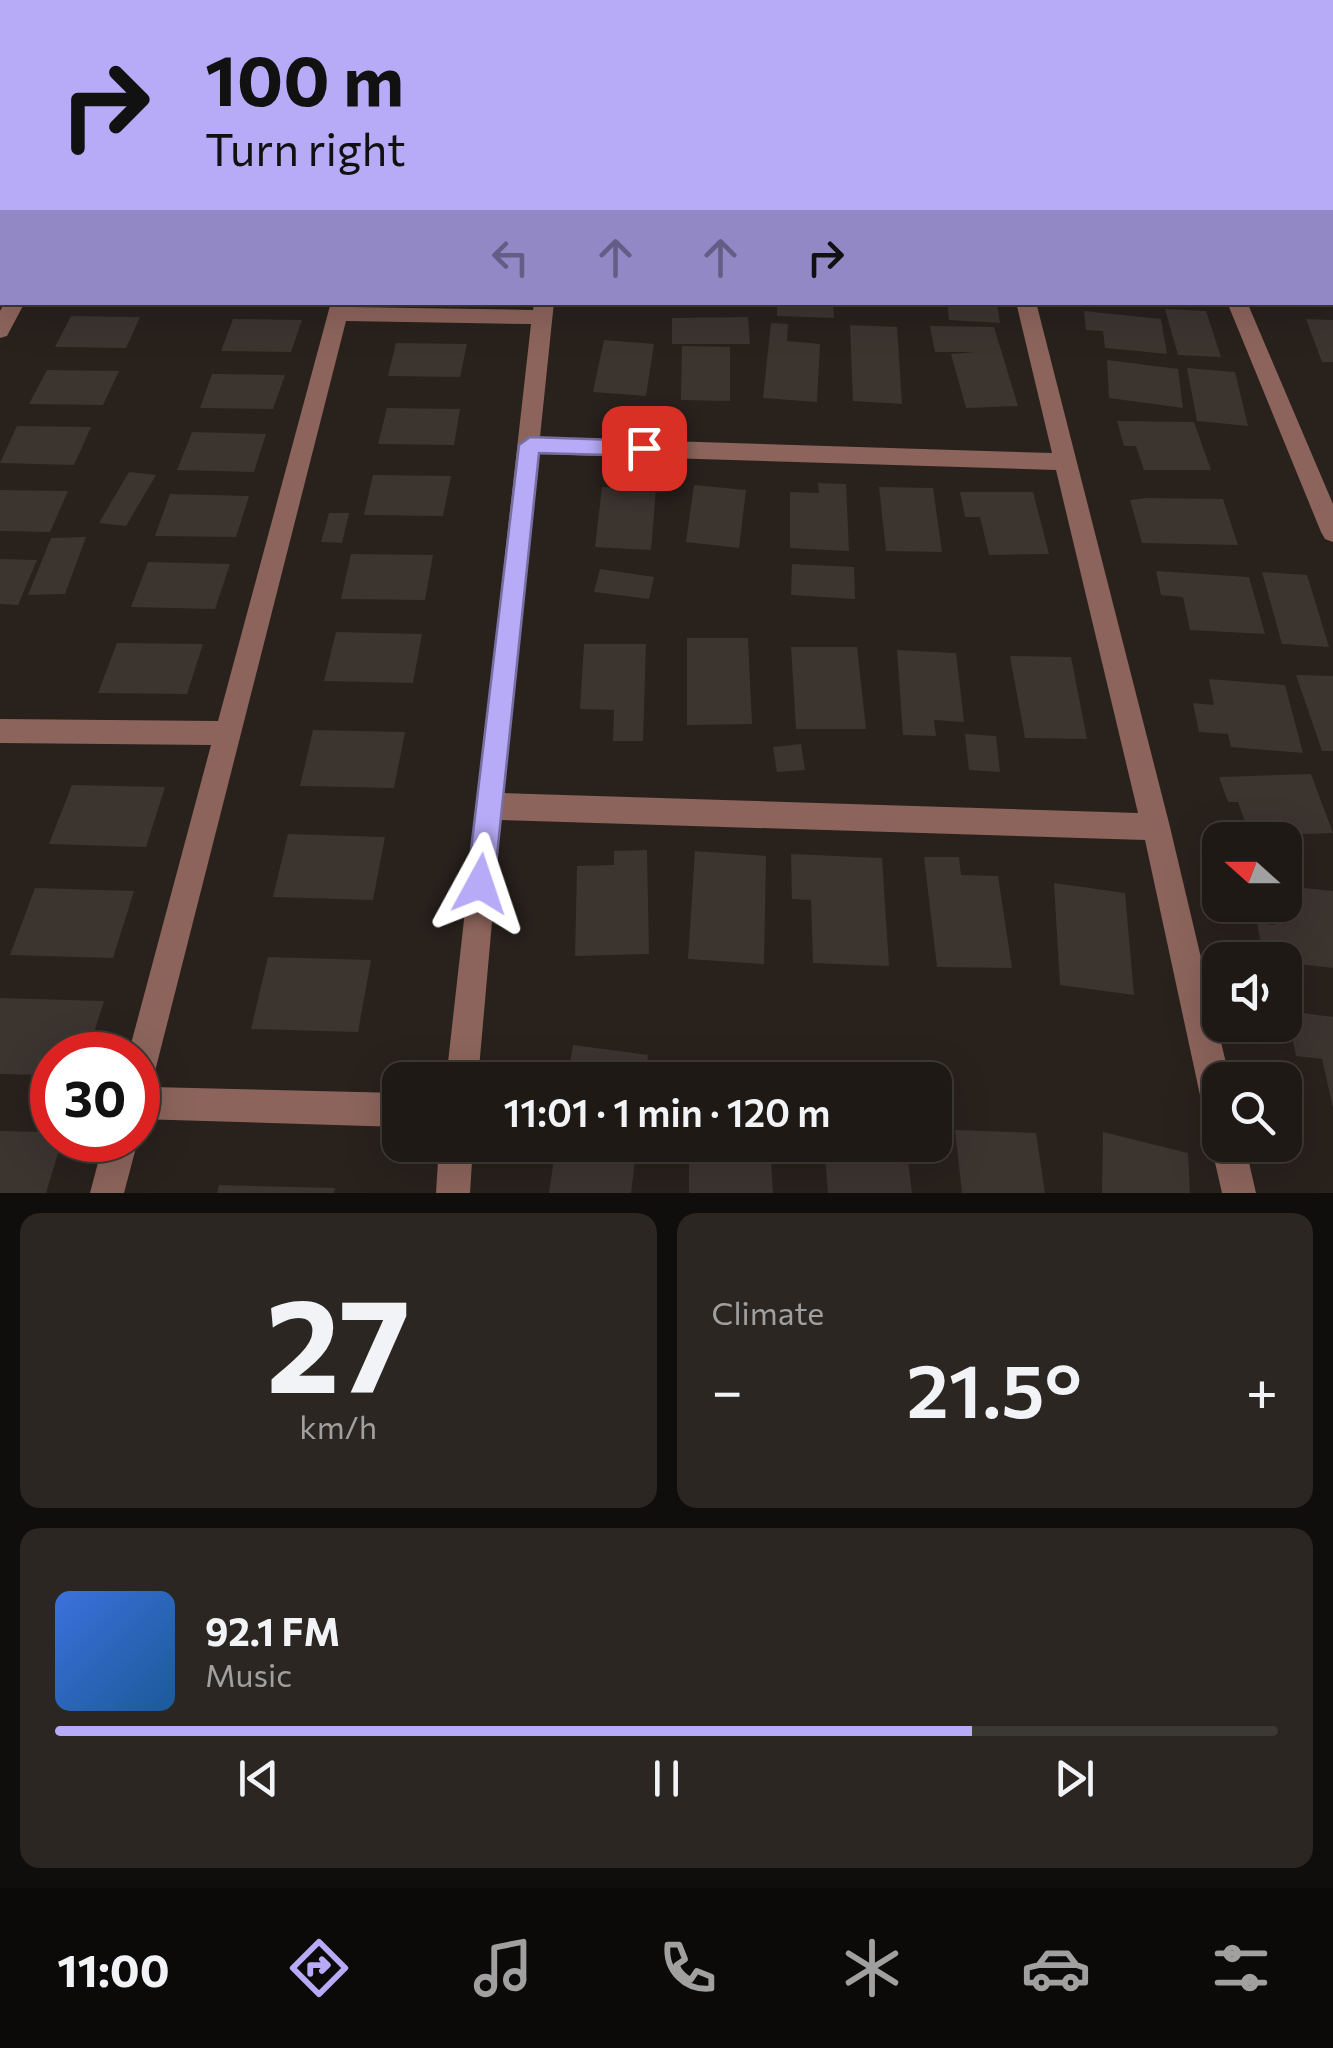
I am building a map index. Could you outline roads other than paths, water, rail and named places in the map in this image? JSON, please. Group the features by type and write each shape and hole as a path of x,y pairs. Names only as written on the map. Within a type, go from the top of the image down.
{"street":[{"path":"1,328 13,305"},
{"path":"1027,305 1156,827 1209,1062"},
{"path":"1238,305 1333,532"},
{"path":"150,1032 340,308 544,310 488,806 464,1062"},
{"path":"530,445 1064,462"},
{"path":"0,731 228,733"},
{"path":"488,806 1156,827"},
{"path":"160,1104 382,1110"},
{"path":"107,1193 115,1162"},
{"path":"452,1193 455,1162"},
{"path":"1232,1162 1239,1193"}]}
